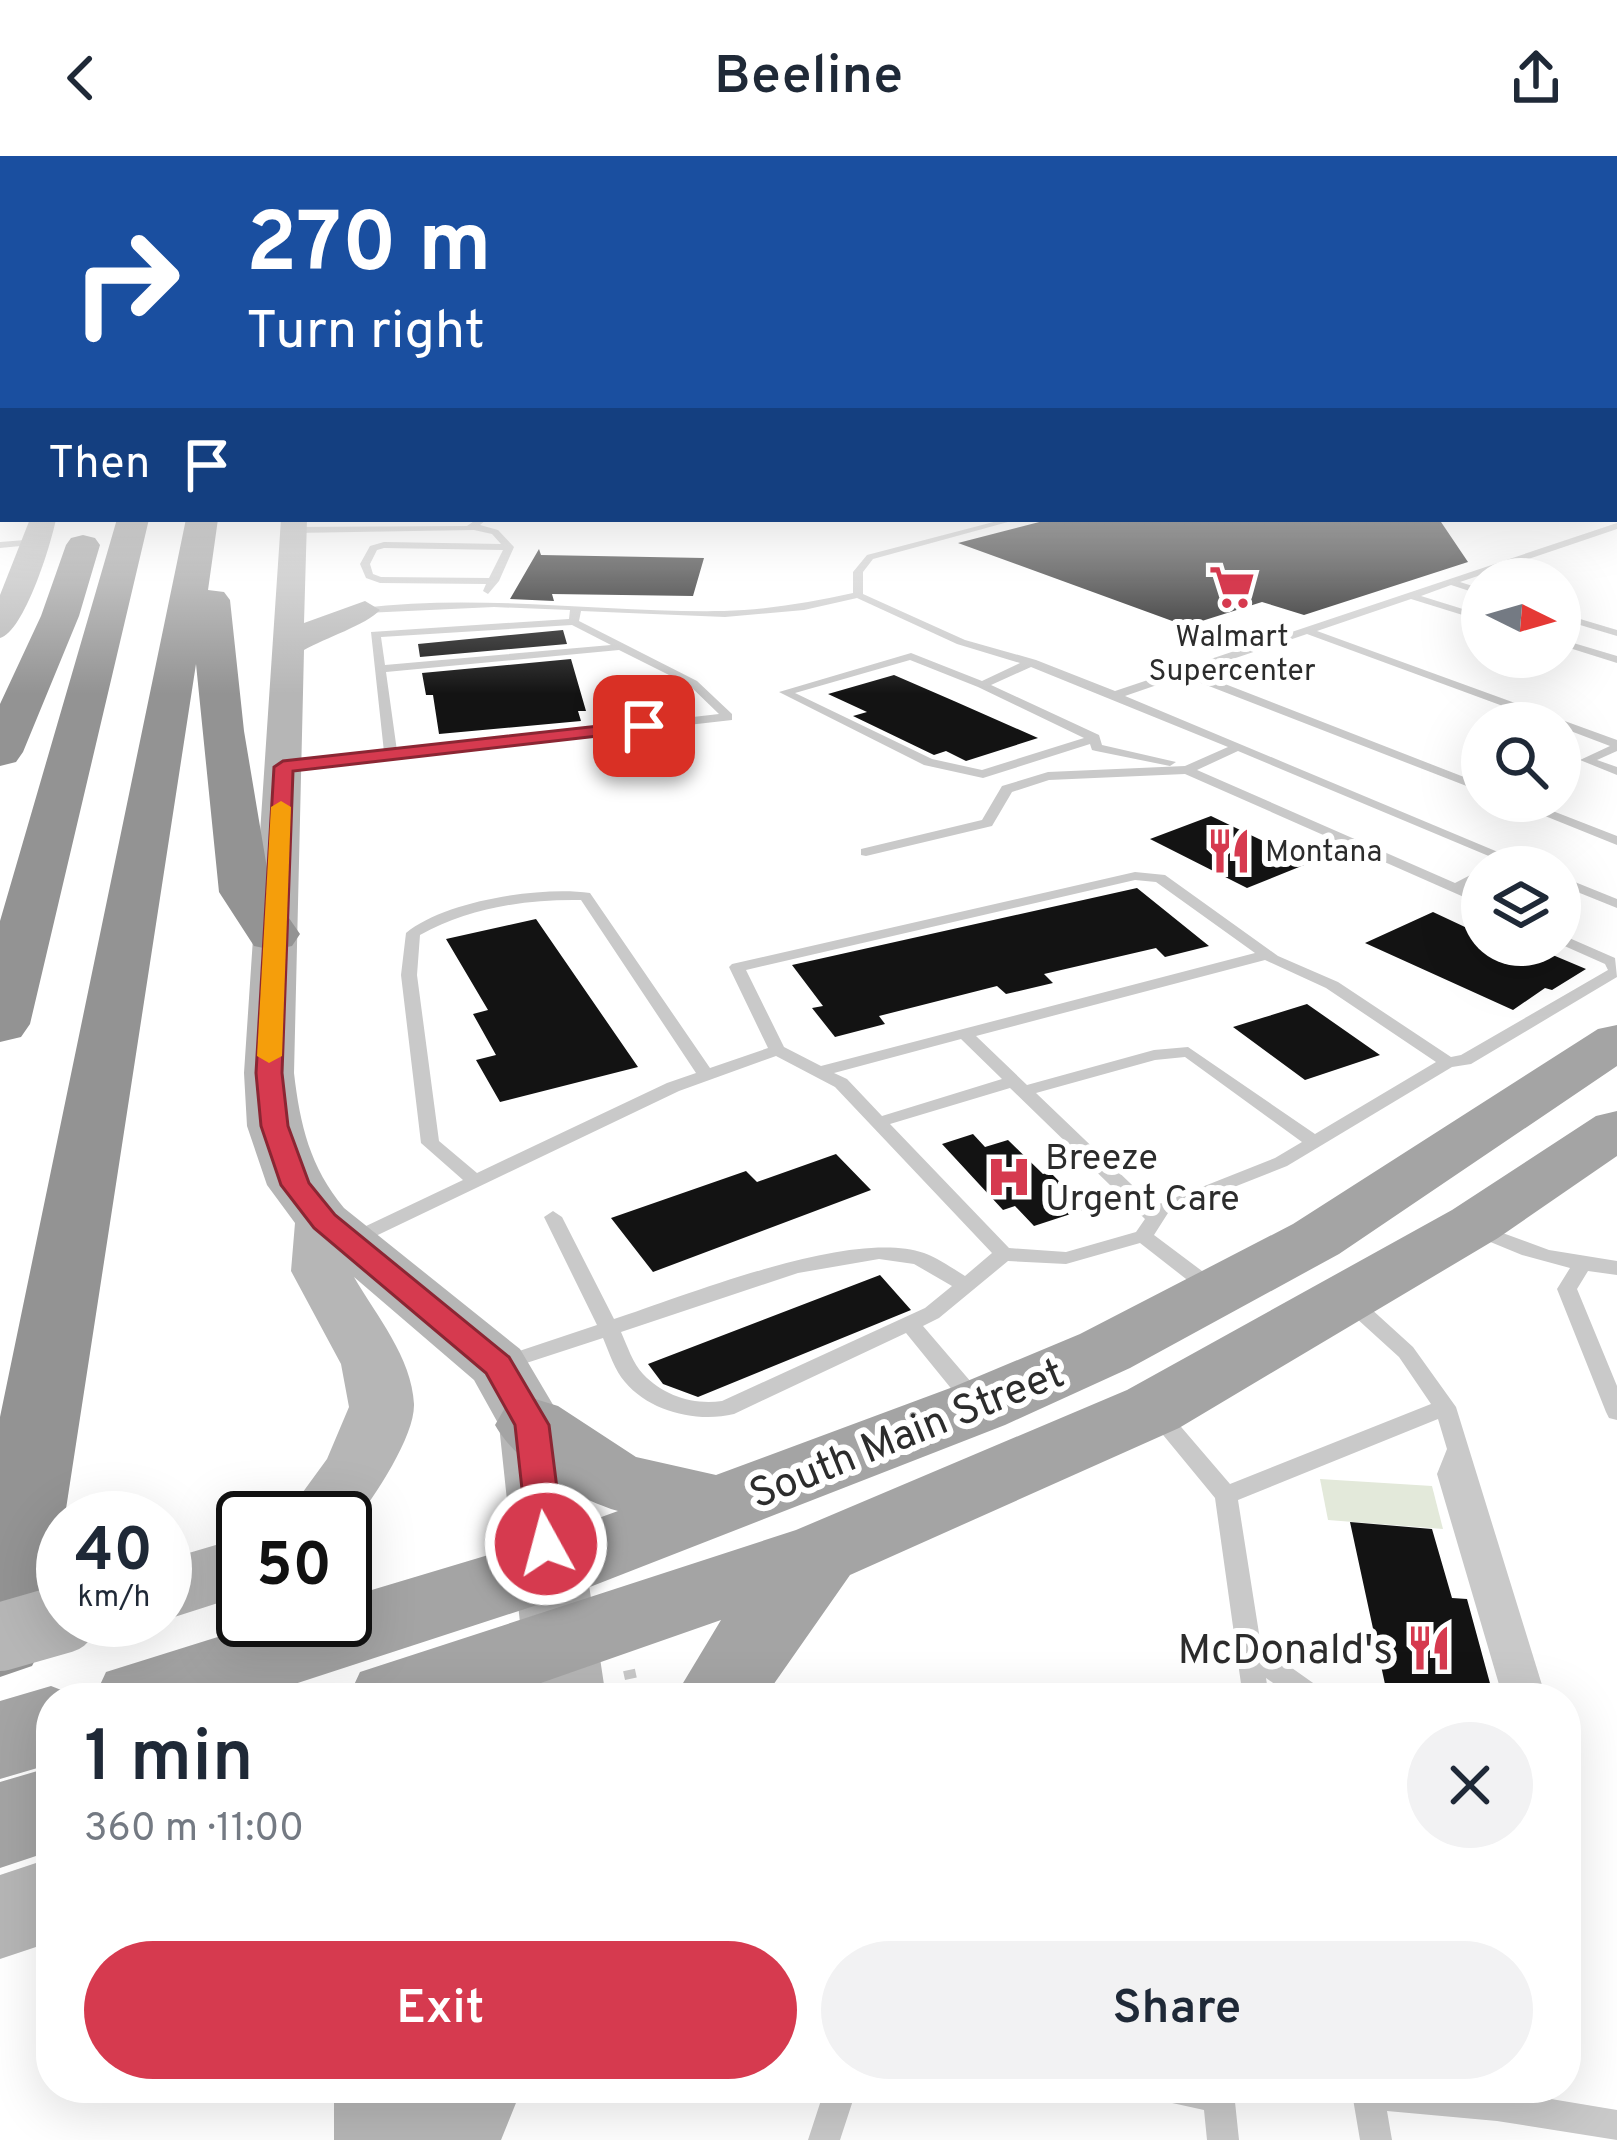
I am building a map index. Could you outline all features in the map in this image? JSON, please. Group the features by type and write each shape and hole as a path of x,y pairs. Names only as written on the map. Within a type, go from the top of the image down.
{"highway":[{"path":"0,752 60,616 91,522"},
{"path":"0,1024 132,522"},
{"path":"201,530 215,553 214,653 245,892 272,934"},
{"path":"0,1638 201,530"}],"main road":[{"path":"294,525 269,1073 274,1126 295,1185 336,1232 615,1481 722,1506"},
{"path":"0,629 40,531"},
{"path":"290,593 364,610"},
{"path":"289,646 327,623 364,610"},
{"name":"South Main Street","path":"187,1683 233,1669 575,1642 722,1506 979,1406 1218,1294 1402,1185 1617,1041"},
{"name":"South Main Street","path":"440,1683 575,1642 821,1552 1154,1409 1471,1226 1617,1129"},
{"path":"336,1232 321,1271 373,1364 382,1407 355,1472 340,1491"},
{"path":"515,1395 575,1642"},
{"path":"727,1683 821,1552"},
{"path":"0,1638 36,1627"},
{"path":"0,1740 36,1729"},
{"path":"0,1826 36,1814"},
{"path":"0,1917 36,1905"},
{"path":"381,2103 382,2140"},
{"path":"453,2140 469,2103"}],"lane":[{"path":"858,595 858,572 871,557 1005,522"},
{"path":"294,525 479,523 509,547"},
{"path":"1113,695 1617,526"},
{"path":"0,544 40,531"},
{"path":"494,581 380,580 369,576 365,564 373,548 384,544 509,547"},
{"path":"481,604 509,547"},
{"path":"1450,582 1461,585"},
{"path":"391,755 375,634 575,614 725,614 804,607 858,595 962,642 1032,662 1113,695 1461,847"},
{"path":"1410,595 1461,611"},
{"path":"283,767 728,717 693,683 620,648 575,614 481,604 364,610"},
{"path":"1581,622 1617,633"},
{"path":"1306,630 1503,702"},
{"path":"380,669 620,648"},
{"path":"1581,649 1617,660"},
{"path":"911,656 1095,738 983,774 928,762 785,692 911,656"},
{"path":"982,685 1032,662"},
{"path":"1183,672 1461,780"},
{"path":"1581,731 1617,745"},
{"path":"1095,738 1096,747 1191,768 1461,892"},
{"path":"1617,745 1586,760 1617,771"},
{"path":"866,852 987,823 1007,789 1048,776 1191,768 1237,747"},
{"path":"1568,822 1617,841"},
{"path":"1448,1062 1332,986 1267,955 1160,878 1135,876 737,967 777,1050 842,1082 1004,1254 1066,1258 1143,1236 1161,1209 1280,1162 1448,1062 1465,1060 1617,971 1610,961 1581,948"},
{"path":"1581,889 1617,904"},
{"path":"475,1181 430,1143 409,975 413,933 434,919 558,894 585,896 706,1075"},
{"path":"821,1071 1267,955"},
{"path":"965,1034 1156,1218"},
{"path":"336,1232 475,1181 706,1075 777,1050"},
{"path":"879,1122 1154,1054 1188,1052 1314,1142"},
{"path":"553,1217 633,1378 669,1403 704,1411 726,1408 932,1313 1004,1254"},
{"path":"1471,1226 1520,1250 1617,1268"},
{"path":"1143,1236 1218,1294"},
{"path":"515,1395 607,1325 795,1267 879,1253 919,1258 966,1285"},
{"path":"1582,1265 1567,1289 1617,1412"},
{"path":"1348,1298 1406,1352 1445,1407 1528,1683"},
{"path":"909,1324 979,1406"},
{"path":"1226,1495 1445,1407"},
{"path":"1154,1409 1226,1495 1254,1683"},
{"path":"1458,1450 1448,1474 1511,1683"},
{"path":"1251,1653 1293,1683"},
{"path":"824,2140 837,2103"},
{"path":"1223,2103 1223,2140"},
{"path":"1367,2103 1376,2140"},
{"path":"1479,2103 1617,2126"}],"path":[{"path":"575,1642 629,1666 632,1683"}],"green space":[{"path":"1320,1479 1432,1486 1443,1529 1328,1520"}],"building":[{"name":"Walmart Supercenter","path":"1039,522 1441,522 1465,558 1461,564 1304,615 1262,602 1186,626 958,543"},
{"path":"539,549 541,555 704,558 693,596 552,594 554,601 510,599"},
{"path":"563,630 567,644 420,657 418,644"},
{"path":"571,659 586,711 578,711 581,721 439,734 433,695 426,695 422,673"},
{"path":"894,675 1038,738 966,761 946,751 934,755 853,716 867,712 828,694"},
{"name":"Montana","path":"1211,816 1309,863 1247,888 1150,839"},
{"path":"1137,888 1209,946 1165,957 1156,948 1044,974 1053,983 1006,994 997,986 879,1016 885,1024 835,1037 812,1008 823,1006 792,965"},
{"path":"1433,912 1461,925 1461,966 1586,969 1513,1010 1365,943"},
{"path":"536,919 638,1067 500,1102 476,1060 496,1055 473,1014 488,1010 446,939"},
{"path":"1307,1004 1380,1055 1305,1080 1233,1027"},
{"path":"973,1134 985,1147 1008,1140 1043,1174 1050,1172 1086,1209 1034,1226 1015,1206 1003,1210 942,1144"},
{"path":"836,1154 871,1190 653,1272 611,1218 746,1171 757,1182"},
{"path":"880,1275 911,1310 698,1397 663,1384 648,1364"},
{"name":"McDonald's","path":"1350,1522 1432,1529 1452,1598 1467,1599 1490,1683 1385,1683"}],"slow traffic":[{"path":"269,1056 281,807"}],"place":[{"name":"Walmart Supercenter","path":"1232,587"},
{"name":"Montana","path":"1229,851"},
{"name":"Breeze Urgent Care","path":"1009,1177"},
{"name":"McDonald's","path":"1429,1648"}],"route":[{"path":"546,1544 532,1425 498,1365 324,1221 295,1185 274,1126 269,1073 272,934 283,767 644,726"}]}
